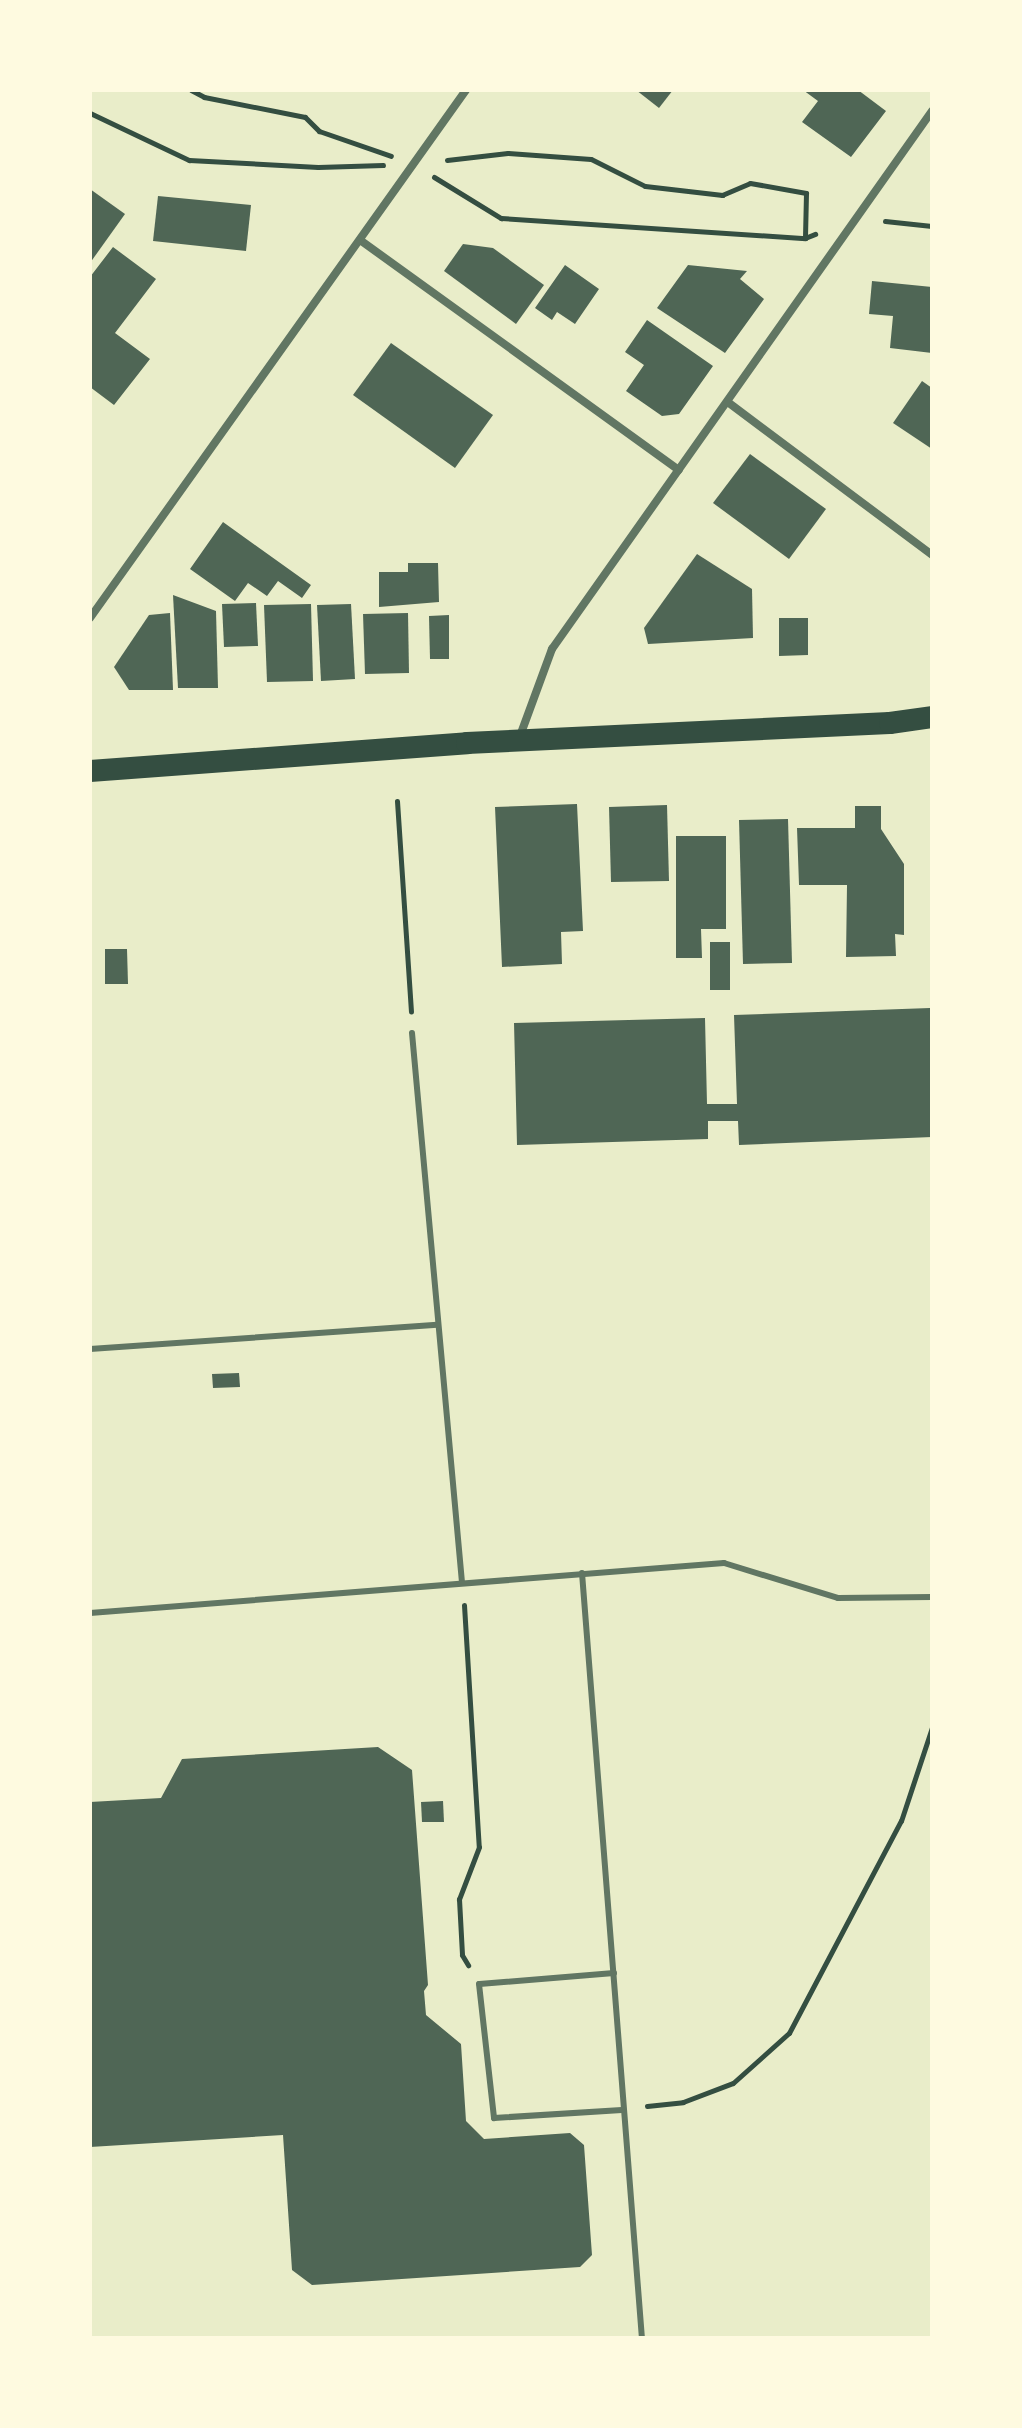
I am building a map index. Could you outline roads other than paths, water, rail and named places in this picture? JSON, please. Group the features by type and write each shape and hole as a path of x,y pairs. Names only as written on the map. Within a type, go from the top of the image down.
{"highway":[{"path":"90,771 519,740 890,723 932,717"}],"street":[{"path":"90,618 466,90"},
{"path":"519,740 552,649 729,403 855,217 932,111"},
{"path":"360,240 679,470"},
{"path":"729,403 932,555"}],"lane":[{"path":"412,1033 462,1582"},
{"path":"90,1349 437,1325"},
{"path":"90,1613 724,1563 838,1598 932,1597"},
{"path":"582,1573 642,2338"},
{"path":"614,1973 479,1984 494,2118 622,2110"}]}
